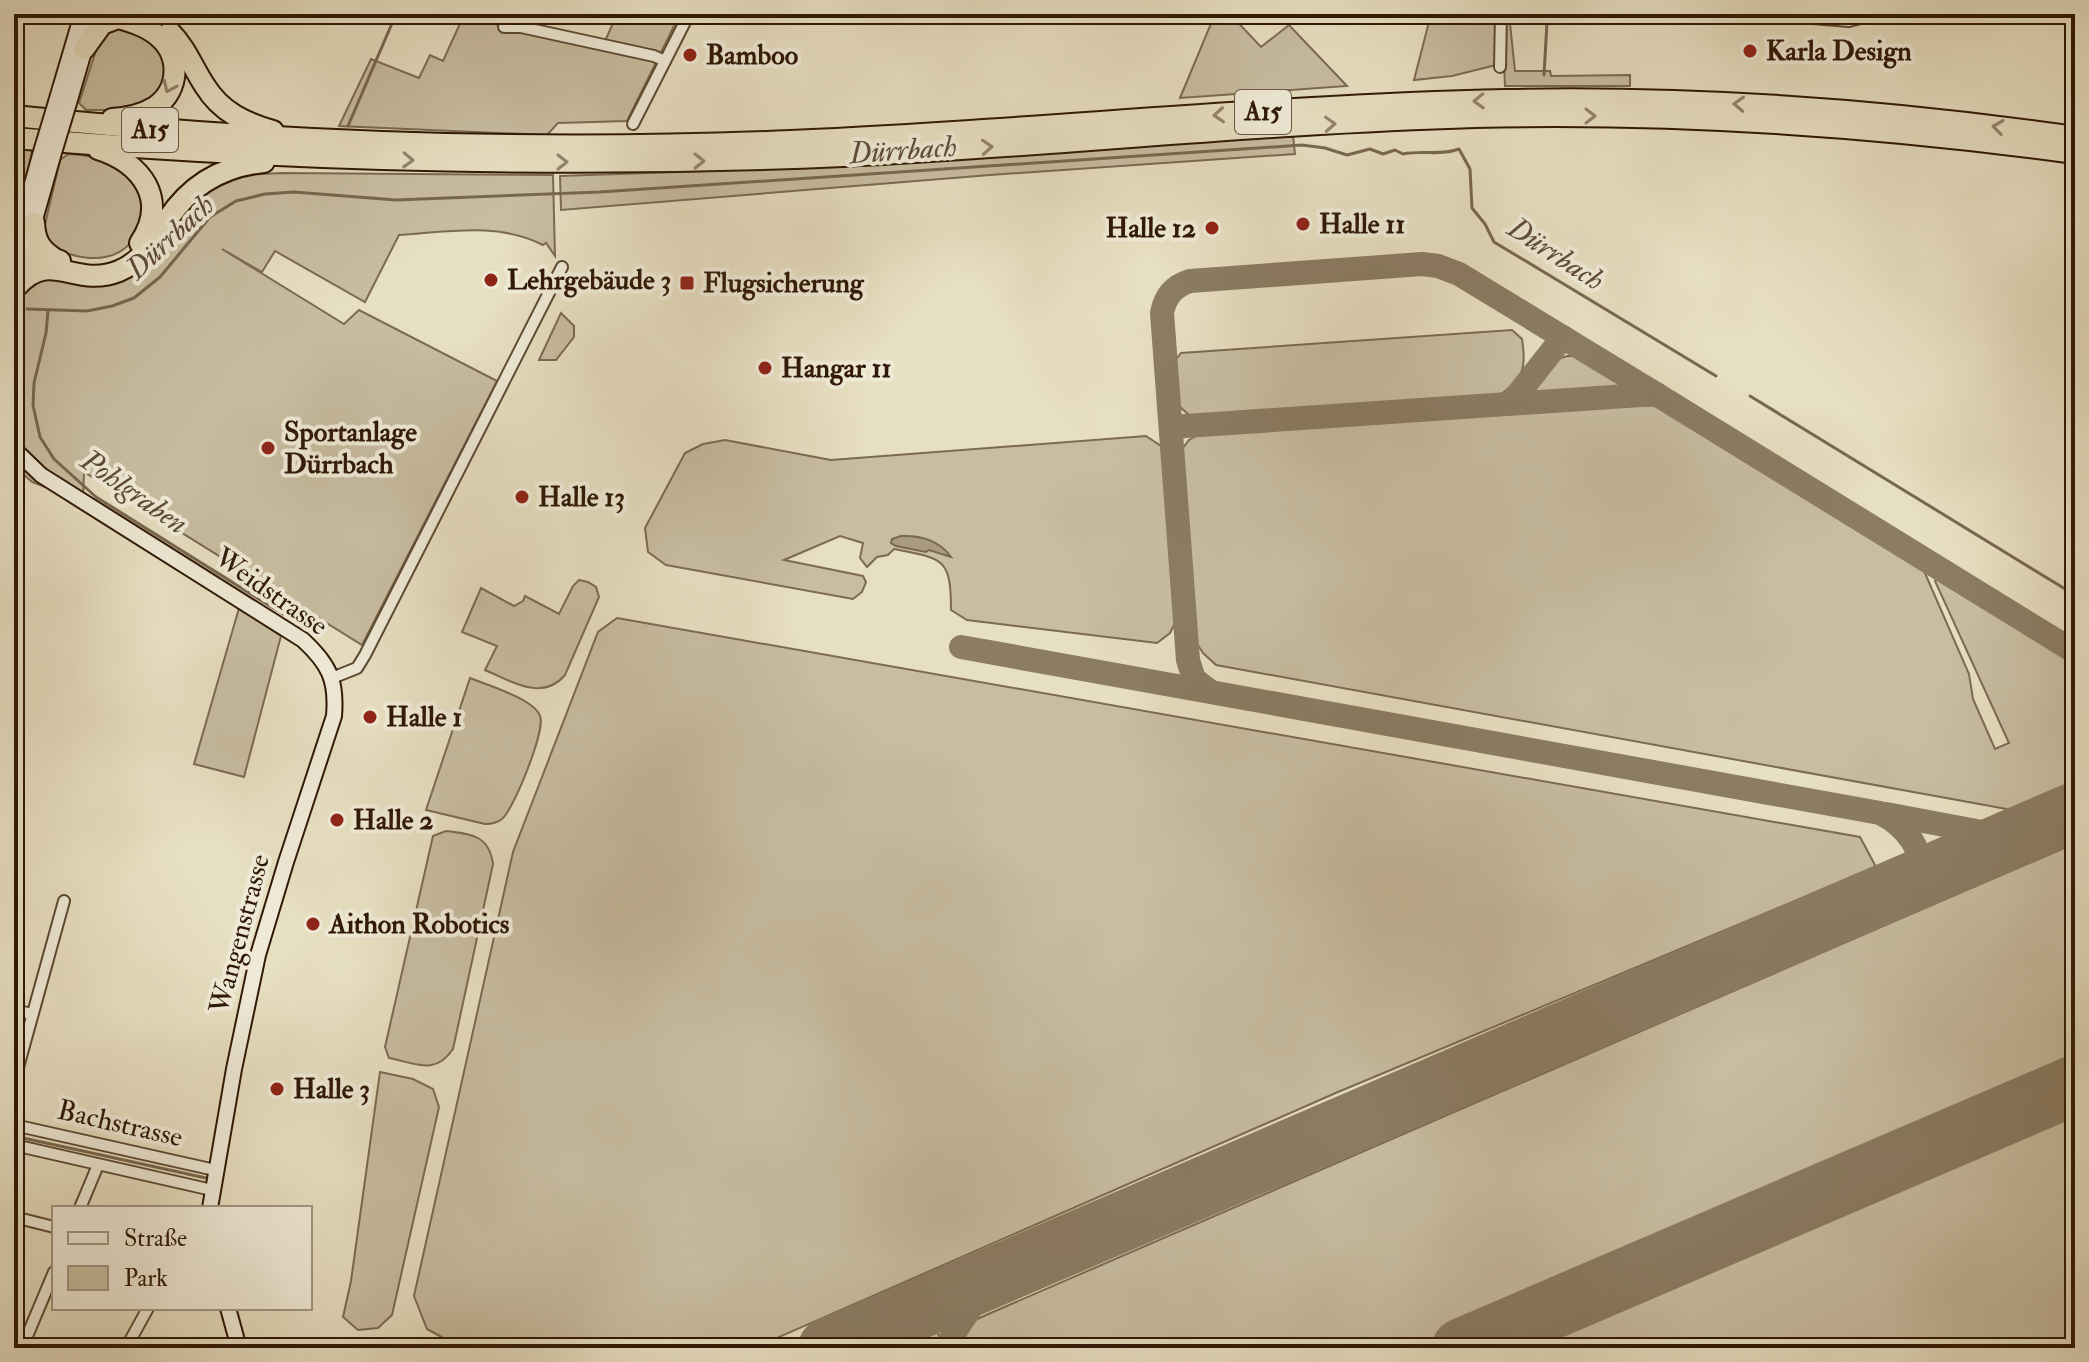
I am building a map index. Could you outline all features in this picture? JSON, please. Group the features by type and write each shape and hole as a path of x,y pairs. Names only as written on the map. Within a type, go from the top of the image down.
{"highway":[{"path":"140,14 173,35 207,90 224,108 248,123 300,140"},
{"path":"43,119 133,116 156,107 173,84 175,72 170,50 152,32 112,16 100,26 84,49"},
{"name":"A15","path":"14,116 135,129 300,140 530,146 729,144 955,133 1343,107 1553,100 1673,101 1945,120 2075,137"},
{"name":"A15","path":"14,138 330,158 534,162 733,160 901,153 1351,122 1549,116 1792,123 2075,153"},
{"path":"18,256 53,264 92,267 120,260 140,243 151,217 150,193 144,180 133,167 111,154 73,143"},
{"path":"28,221 53,264 83,276 115,273 141,257 181,201 210,177 238,166 330,158"},
{"path":"15,290 30,273 53,264"}],"main road":[{"path":"15,290 18,256 62,102 82,14"},
{"path":"62,102 84,49 92,14"},
{"name":"Weidstrasse","path":"14,449 41,475 282,625 315,650 332,678"},
{"name":"Wangenstrasse","path":"210,1206 258,955 334,716 336,693 332,678"},
{"path":"229,1310 239,1348"}],"street":[{"path":"633,124 689,14"},
{"path":"1500,67 1501,14"},
{"path":"1764,14 1849,21 1875,14"},
{"path":"504,27 521,27 665,61"},
{"path":"332,678 357,668 384,621 562,267"},
{"path":"14,1082 64,901"},
{"path":"14,1010 32,1014"},
{"name":"Bachstrasse","path":"14,1125 215,1170"},
{"path":"14,1145 212,1190"},
{"path":"81,1206 98,1165"},
{"path":"14,1217 52,1226"},
{"path":"22,1348 52,1277"},
{"path":"126,1348 147,1310"}],"green space":[{"path":"617,14 680,14 627,121 558,123 547,135 339,126 371,59 419,78 430,55 443,61 463,17 602,48"},
{"path":"1215,14 1230,14 1261,47 1289,25 1347,86 1180,98"},
{"path":"1431,14 1509,14 1515,71 1550,71 1551,76 1630,75 1630,86 1505,86 1504,63 1452,76 1414,80"},
{"path":"130,27 160,46 168,75 157,97 130,110 86,110 79,103 101,35"},
{"path":"1293,136 1295,154 561,210 560,176 820,167"},
{"name":"Sportanlage Dürrbach","path":"14,149 32,150 34,223 26,276 109,274 210,177 282,173 553,175 555,256 546,243 543,245 509,233 472,230 399,235 365,302 275,251 262,272 222,249 344,324 359,310 497,381 362,645 84,472 83,502 32,482 14,466 14,189 21,160 14,159"},
{"path":"68,154 115,165 130,175 137,185 142,209 137,233 130,243 113,255 85,258 67,253 50,246 43,233 60,160"},
{"path":"561,313 574,326 574,337 556,360 539,360"},
{"path":"1512,330 1522,339 1523,366 1513,385 1497,397 1208,420 1190,416 1177,404 1173,363 1181,353"},
{"path":"1578,356 1633,389 1527,394 1555,360"},
{"path":"1600,404 1658,406 1691,423 1921,564 1969,674 1973,699 1995,749 2009,743 1935,581 1940,576 2075,659 2075,782 2012,810 1216,665 1194,639 1179,453 1189,440 1201,433"},
{"path":"1146,436 1161,446 1167,466 1178,617 1170,633 1157,643 967,620 951,610 949,580 941,563 924,555 894,549 888,555 877,557 867,567 860,558 863,543 840,536 784,560 863,576 866,582 862,592 853,599 666,565 648,552 645,528 685,453 703,444 725,440 831,460"},
{"path":"579,580 596,587 599,597 565,675 556,683 536,688 516,684 485,670 497,646 462,632 481,588 514,606 525,596 559,614"},
{"path":"239,608 281,636 244,777 194,764"},
{"path":"617,618 1860,837 1876,867 1338,1092 754,1348 475,1348 456,1345 427,1329 414,1296 513,852 598,632"},
{"path":"470,678 520,698 536,710 541,724 534,752 507,812 502,819 485,824 426,810"},
{"path":"446,831 471,835 483,842 493,864 453,1049 439,1062 424,1066 389,1058 385,1047 433,836"},
{"path":"2075,843 2075,1343 2068,1348 955,1348 975,1320 986,1315"},
{"path":"380,1072 413,1079 433,1089 439,1107 392,1315 378,1328 358,1330 343,1317 351,1281"},
{"path":"933,1329 940,1336 932,1348 892,1348"}],"shaded area":[{"path":"901,536 929,540 951,557 891,543 892,539"}],"waterway":[{"path":"348,126 396,14"},
{"path":"1544,14 1547,22 1544,75"},
{"name":"Dürrbach","path":"27,309 87,311 134,298 160,277 210,217 236,201 265,194 294,192 396,200 600,192 1302,145 1347,155 1370,149 1383,154 1395,150 1403,154 1459,149 1470,169 1472,208 1494,242 1716,376"},
{"name":"Pohlgraben","path":"48,311 34,383 33,405 40,437 54,459 96,497 283,614"},
{"name":"Dürrbach","path":"1750,396 2075,595"},
{"path":"14,1136 206,1178"}],"taxiway":[{"path":"1211,692 1194,679 1188,660 1162,313 1171,292 1179,286 1190,281 1422,264 1438,266 1459,274 1656,394"},
{"path":"1511,403 1563,337"},
{"path":"1171,427 1656,394 2075,652"},
{"path":"961,647 1880,813 1905,832 1917,850 1918,860 1909,880 1868,900"},
{"path":"1886,814 2003,836 2030,830 2075,811"},
{"path":"945,1348 979,1298 1006,1272"}],"runway":[{"path":"828,1348 2075,812"},
{"path":"1462,1348 2075,1085"}],"place":[{"name":"Karla Design","path":"1750,51"},
{"name":"Bamboo","path":"690,55"},
{"name":"Halle 11","path":"1303,224"},
{"name":"Halle 12","path":"1212,228"},
{"name":"Lehrgebäude 3","path":"491,280"},
{"name":"Flugsicherung","path":"687,283"},
{"name":"Hangar 11","path":"765,368"},
{"name":"Sportanlage Dürrbach","path":"268,448"},
{"name":"Halle 13","path":"522,497"},
{"name":"Halle 1","path":"370,717"},
{"name":"Halle 2","path":"337,820"},
{"name":"Aithon Robotics","path":"313,924"},
{"name":"Halle 3","path":"277,1089"}]}
